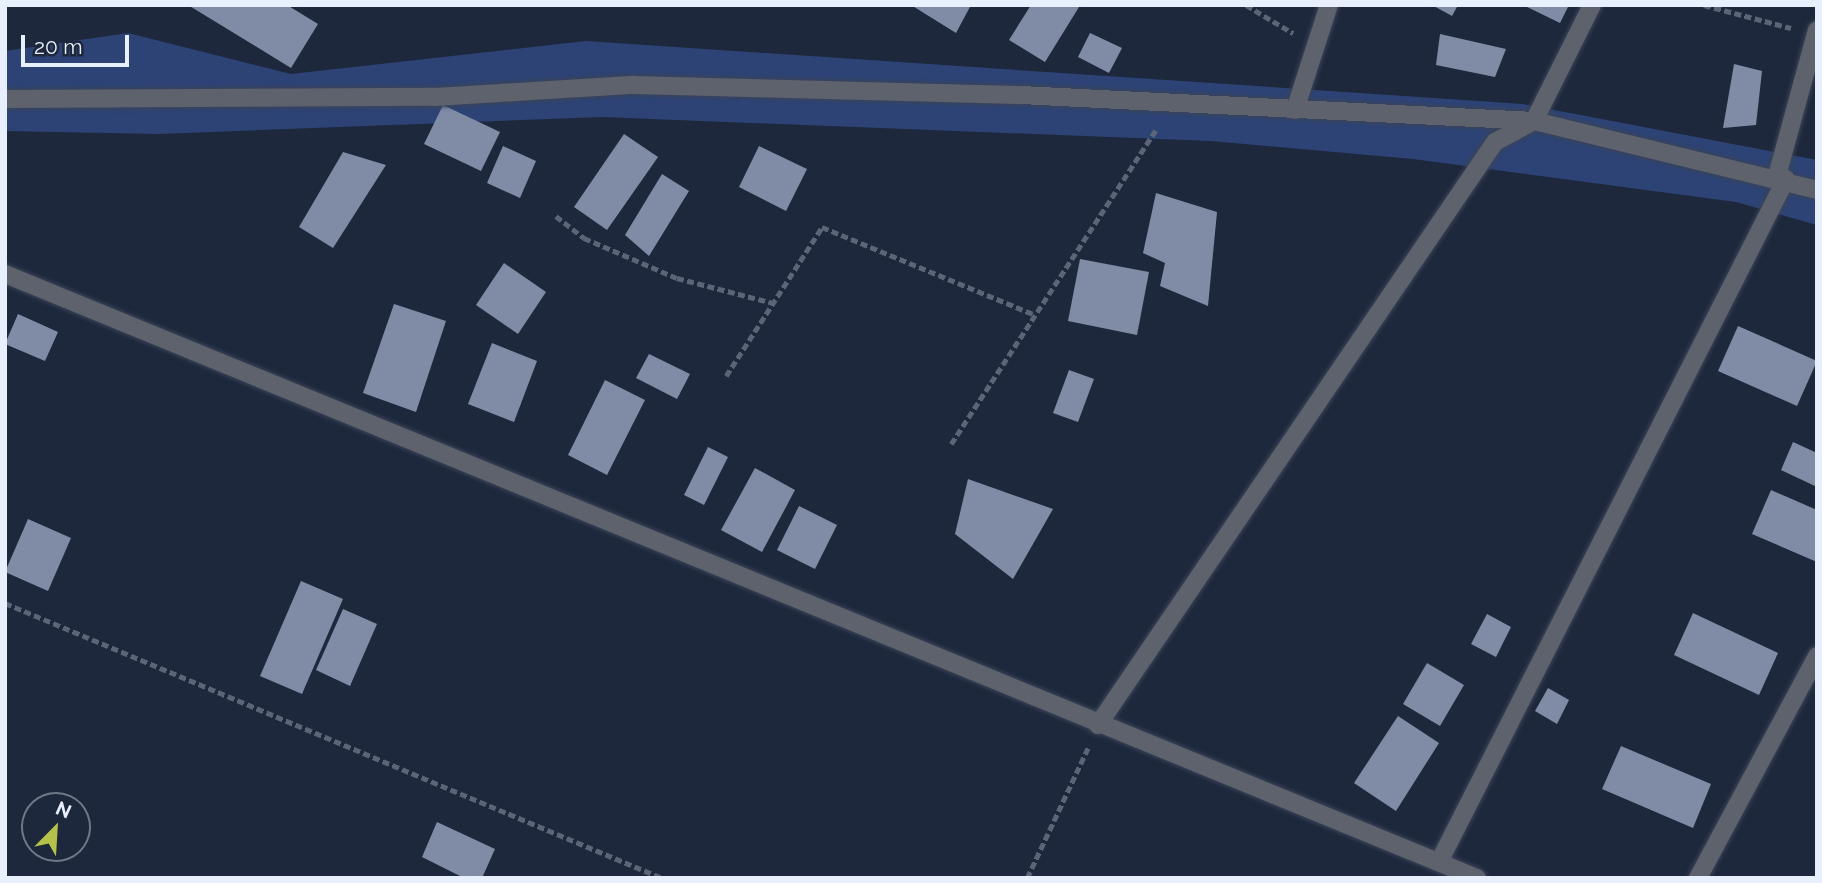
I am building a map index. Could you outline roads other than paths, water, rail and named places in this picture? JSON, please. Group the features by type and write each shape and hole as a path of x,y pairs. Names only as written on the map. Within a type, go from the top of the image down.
{"street":[{"path":"1295,110 1329,5"},
{"path":"1098,725 1495,142 1534,121 1592,5"},
{"path":"1439,862 1782,178 1816,32"},
{"path":"5,99 435,97 634,85 1172,103 1534,121 1782,178 1817,190"},
{"path":"5,274 1098,725 1477,878"},
{"path":"1698,878 1817,656"}]}
